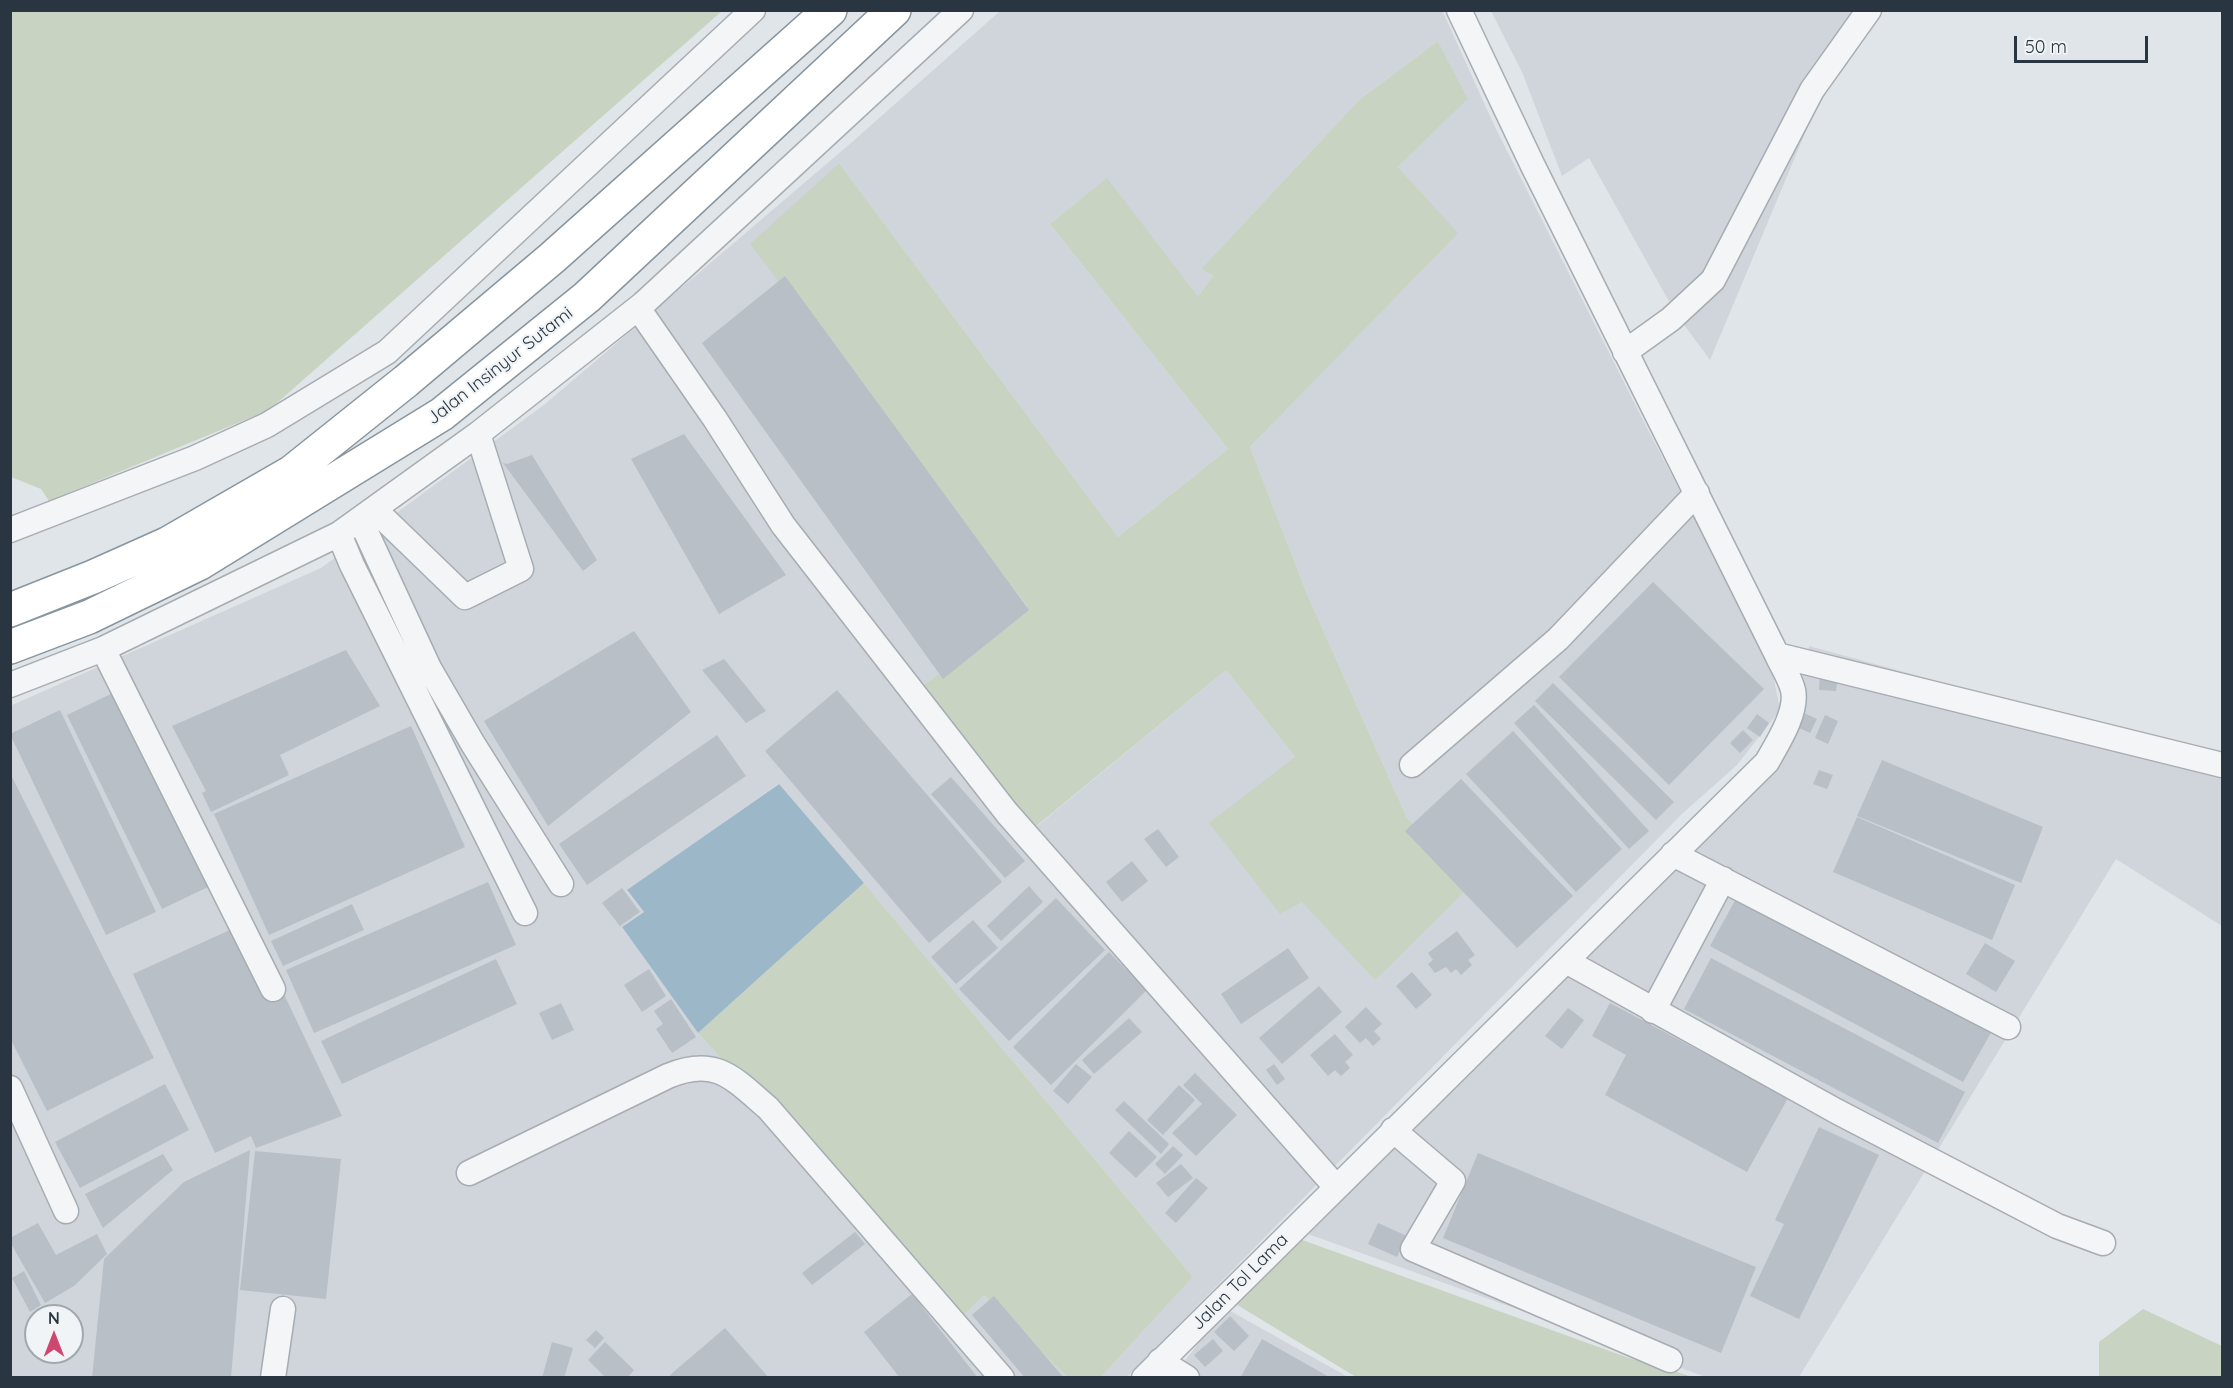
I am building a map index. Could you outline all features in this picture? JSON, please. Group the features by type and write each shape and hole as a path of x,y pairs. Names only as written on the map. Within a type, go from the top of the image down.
{"highway":[{"path":"10,610 167,544 292,472 406,381 552,258 830,10"},
{"name":"Jalan Insinyur Sutami","path":"10,647 107,608 200,563 442,414 587,297 894,10"}],"street":[{"path":"10,530 195,458 267,425 387,352 753,10"},
{"path":"10,685 103,650 339,534 478,434 638,308 961,10"},
{"name":"Jalan Tol Lama","path":"1152,1369 1767,762 1782,735 1793,702 1793,690 1777,655 1533,166 1459,10"},
{"path":"1626,352 1671,319 1713,280 1812,90 1869,10"},
{"path":"638,308 715,419 783,525 1007,813 1336,1187"},
{"path":"367,514 465,597 521,569 478,434"},
{"path":"1412,765 1558,639 1697,493"},
{"path":"367,514 429,668 473,744 561,884"},
{"path":"339,534 357,575 525,913"},
{"path":"103,650 273,990"},
{"path":"1777,655 2223,765"},
{"path":"1673,854 2008,1027"},
{"path":"1653,1011 1723,879"},
{"path":"1566,961 1836,1111 2057,1226 2103,1243"},
{"path":"469,1173 668,1076 687,1068 705,1067 733,1078 768,1108 1002,1377"},
{"path":"10,1088 66,1211"},
{"path":"1393,1130 1453,1180 1413,1249 1670,1360"},
{"path":"273,1377 283,1309"},
{"path":"1152,1369 1187,1377"}],"shaded area":[{"path":"1442,10 1495,127 1649,432 1771,664 1780,710 1737,765 1683,813 1127,1377 1101,1377 1193,1277 864,883 778,784 627,891 644,912 622,927 698,1033 960,1319 984,1295 1067,1377 11,1378 10,706 321,568 544,405 851,143 1000,11","holes":["1438,41 1468,99 1398,167 1457,233 1250,447 1307,594 1407,818 1475,881 1302,901 1280,914 1295,757 1226,670 1036,827 920,688 1027,606 751,244 839,163 1118,537 1228,449 1050,224 1107,179 1198,296 1213,276 1201,269 1359,100"]},
{"path":"1491,11 1875,11 1827,81 1710,360 1676,314 1589,158 1562,176 1522,72"},
{"path":"1809,646 2222,759 2222,926 2116,859 1799,1377 1706,1377 1297,1230 1790,735"},
{"path":"1225,1308 1348,1377 1172,1378"}],"green space":[{"path":"10,11 722,11 269,410 49,501 41,489 11,477"},
{"path":"1438,41 1468,99 1398,167 1458,233 1250,447 1307,594 1407,818 1475,881 1375,980 1302,902 1280,914 1209,823 1295,757 1226,670 1035,827 920,688 1027,606 750,244 839,163 1118,537 1228,449 1050,224 1107,178 1198,296 1213,276 1201,269 1359,100"},
{"path":"864,883 1193,1277 1101,1377 1067,1377 984,1295 960,1319 698,1033"},
{"path":"1294,1237 1629,1358 1693,1377 1356,1377 1234,1303"},
{"path":"2143,1309 2222,1346 2222,1377 2099,1377 2099,1342"}],"water":[{"path":"779,784 864,883 698,1033 622,927 644,912 627,890"}],"building":[{"path":"785,276 1029,610 943,679 702,343"},
{"path":"684,434 786,575 719,614 631,459"},
{"path":"532,455 597,560 583,571 503,463 507,464"},
{"path":"1653,582 1764,689 1669,785 1559,677"},
{"path":"634,631 691,712 548,826 484,721"},
{"path":"346,650 380,706 280,755 289,775 211,812 202,793 206,791 172,726"},
{"path":"724,659 766,711 746,723 702,670"},
{"path":"1820,674 1838,676 1836,691 1819,690"},
{"path":"1553,683 1674,802 1656,820 1535,701"},
{"path":"837,690 1002,882 929,943 765,751"},
{"path":"115,692 210,886 162,909 67,715"},
{"path":"1534,705 1649,831 1629,849 1514,723"},
{"path":"60,710 156,912 106,935 10,734"},
{"path":"1804,713 1817,719 1810,733 1797,727"},
{"path":"1757,714 1769,723 1760,737 1747,728"},
{"path":"1825,715 1838,721 1828,744 1815,738"},
{"path":"411,726 465,847 269,935 214,814"},
{"path":"1743,730 1753,740 1740,753 1730,743"},
{"path":"1513,731 1622,849 1576,892 1466,774"},
{"path":"717,735 746,776 587,885 559,844"},
{"path":"1882,760 2043,827 2021,883 1857,816"},
{"path":"1819,770 1833,775 1827,789 1813,784"},
{"path":"10,773 154,1058 47,1111 10,1038"},
{"path":"951,777 1025,861 1005,878 931,794"},
{"path":"1461,779 1573,896 1517,948 1405,831"},
{"path":"1857,817 2015,885 1992,940 1833,872"},
{"path":"1158,829 1179,857 1166,867 1144,839"},
{"path":"1132,861 1148,881 1122,902 1106,882"},
{"path":"488,882 516,945 314,1033 286,970"},
{"path":"1029,886 1043,902 1001,941 987,926"},
{"path":"622,888 640,912 620,926 602,903"},
{"path":"1738,895 1992,1031 1963,1082 1710,946"},
{"path":"1056,898 1105,950 1009,1041 959,989"},
{"path":"352,904 364,930 283,966 271,941"},
{"path":"973,920 998,948 956,984 931,957"},
{"path":"232,929 263,996 281,988 342,1116 256,1148 251,1136 215,1153 133,974"},
{"path":"1457,931 1475,955 1468,960 1472,965 1461,975 1456,969 1451,973 1446,967 1435,973 1428,964 1433,960 1428,953"},
{"path":"1985,943 2015,961 1996,992 1966,974"},
{"path":"1288,948 1309,978 1241,1024 1221,994"},
{"path":"1109,952 1147,990 1051,1085 1013,1047"},
{"path":"1711,958 1965,1092 1938,1143 1684,1009"},
{"path":"496,959 517,1004 342,1084 321,1041"},
{"path":"649,969 666,996 642,1012 624,985"},
{"path":"1412,972 1432,995 1416,1009 1396,986"},
{"path":"1319,986 1342,1012 1282,1064 1259,1038"},
{"path":"671,999 696,1037 672,1053 656,1029 663,1024 654,1011"},
{"path":"561,1003 574,1030 552,1040 539,1013"},
{"path":"1610,1003 1788,1098 1747,1172 1605,1095 1626,1055 1592,1036"},
{"path":"1366,1007 1382,1024 1374,1031 1381,1039 1373,1046 1366,1038 1360,1043 1345,1027"},
{"path":"1568,1008 1584,1020 1562,1049 1545,1036"},
{"path":"1129,1018 1142,1032 1094,1074 1082,1060"},
{"path":"1335,1034 1353,1055 1345,1062 1350,1068 1341,1076 1335,1070 1328,1076 1310,1055"},
{"path":"1076,1064 1092,1077 1068,1104 1053,1091"},
{"path":"1274,1064 1285,1079 1277,1085 1266,1070"},
{"path":"1195,1073 1237,1115 1196,1156 1172,1133 1202,1104 1183,1085"},
{"path":"165,1084 189,1130 80,1188 55,1142"},
{"path":"1179,1085 1195,1100 1163,1135 1147,1120"},
{"path":"1124,1101 1169,1144 1161,1154 1115,1110"},
{"path":"1819,1127 1879,1155 1799,1319 1750,1296 1784,1224 1775,1220"},
{"path":"1129,1131 1157,1157 1136,1178 1109,1153"},
{"path":"1173,1146 1183,1155 1165,1174 1155,1164"},
{"path":"250,1150 231,1378 92,1378 104,1259 184,1182"},
{"path":"255,1151 341,1159 326,1299 240,1290"},
{"path":"1478,1153 1756,1267 1721,1353 1443,1238"},
{"path":"163,1154 173,1170 103,1228 85,1194"},
{"path":"1181,1164 1193,1178 1168,1197 1156,1183"},
{"path":"1196,1178 1208,1188 1176,1223 1165,1213"},
{"path":"38,1223 56,1255 97,1234 107,1254 74,1286 45,1303 10,1242 10,1238"},
{"path":"1378,1223 1407,1236 1397,1257 1368,1244"},
{"path":"855,1232 865,1244 812,1285 802,1273"},
{"path":"24,1271 40,1304 26,1304 12,1278"},
{"path":"912,1294 978,1378 900,1378 864,1332"},
{"path":"994,1296 1064,1378 1025,1378 972,1315"},
{"path":"1230,1316 1249,1336 1234,1351 1214,1332"},
{"path":"725,1328 769,1378 672,1378 670,1375"},
{"path":"596,1330 604,1338 595,1348 586,1340"},
{"path":"1213,1339 1223,1351 1205,1367 1194,1355"},
{"path":"1262,1339 1331,1378 1240,1378"},
{"path":"552,1342 573,1348 564,1378 542,1378"},
{"path":"605,1342 634,1370 627,1378 606,1378 588,1360"}]}
